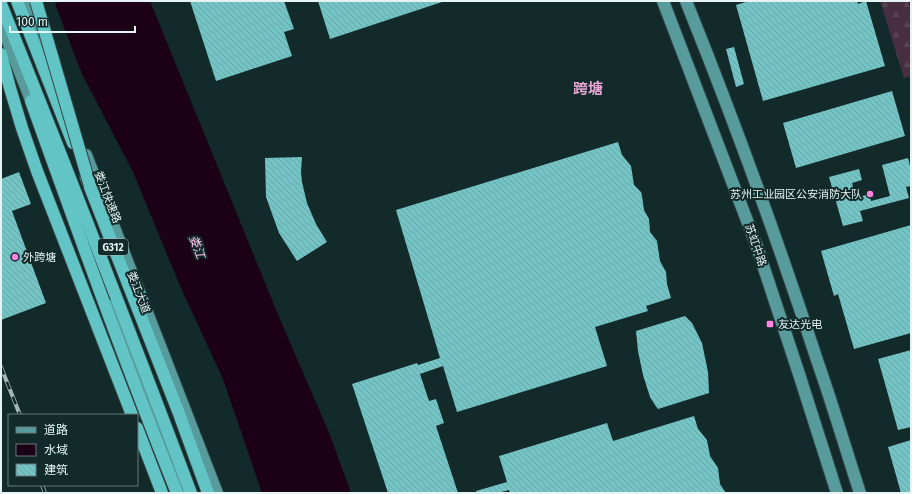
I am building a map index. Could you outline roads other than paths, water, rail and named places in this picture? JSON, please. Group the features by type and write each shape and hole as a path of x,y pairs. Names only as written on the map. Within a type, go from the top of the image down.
{"highway":[{"name":"娄江快速路","path":"17,1 208,493"},
{"path":"36,1 90,186"},
{"name":"G312","path":"1,4 191,493"},
{"path":"1,54 24,136 132,414"},
{"path":"25,84 148,422 177,493"},
{"path":"138,431 162,493"}],"main road":[{"name":"娄江大道","path":"26,1 217,493"},
{"name":"苏虹中路","path":"663,1 756,244 800,374 837,493"},
{"name":"苏虹中路","path":"686,1 713,69 775,238 819,363 860,493"},
{"name":"G312","path":"1,24 156,419 183,493"}],"water":[{"name":"娄江","path":"59,1 150,1 279,317 330,435 351,493 262,493 223,379 181,288 133,172 82,74 55,4"}],"railway":[{"path":"1,367 20,414"},
{"path":"42,486 45,493"}],"place":[{"name":"苏州工业园区公安消防大队","path":"870,194"},
{"name":"外跨塘","path":"15,257"},
{"name":"友达光电","path":"770,324"}],"district":[{"name":"跨塘","path":"588,89"}]}
